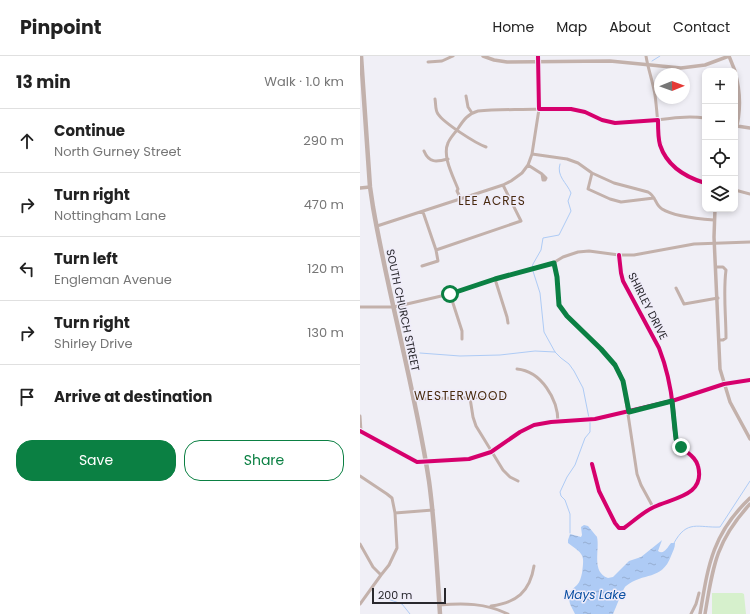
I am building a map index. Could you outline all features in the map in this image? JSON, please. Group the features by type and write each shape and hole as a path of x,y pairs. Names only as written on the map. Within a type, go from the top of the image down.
{"main road":[{"name":"SOUTH CHURCH STREET","path":"361,56 370,187 425,462 437,558 440,614"}],"street":[{"path":"428,62 442,61 453,56"},
{"path":"483,56 500,61 610,61 673,68 688,68 705,65 729,56 734,68"},
{"path":"377,226 503,185 517,177 528,165 532,154 539,109 538,56"},
{"path":"646,56 654,91 660,145 672,166 681,173 702,182"},
{"path":"738,88 740,98 738,117"},
{"path":"466,96 468,107 472,113"},
{"path":"435,99 436,108 439,114 457,130 486,147"},
{"path":"461,199 457,191 458,189 448,159 447,147 448,141 466,118 472,113 483,110 571,109 585,112 602,120 615,123 684,117 702,118"},
{"path":"738,126 750,128"},
{"path":"424,151 426,156 432,161 436,162 448,159"},
{"path":"532,154 567,158 578,163 592,173 614,183 648,192 653,195 659,207 668,212 714,220"},
{"path":"528,165 542,174"},
{"path":"592,173 588,189 610,199 621,202 654,198"},
{"path":"436,250 521,221 503,185"},
{"path":"360,188 370,187"},
{"path":"738,191 750,194"},
{"path":"422,266 438,261 436,250 423,212"},
{"path":"715,212 714,243 718,298 720,368 730,402 750,439"},
{"path":"360,307 394,307 450,294 495,279 554,263 563,257 584,251 634,255 694,244 750,242"},
{"name":"SHIRLEY DRIVE","path":"592,464 599,491 614,523 619,528 624,528 654,507 690,492 696,485 699,477 699,469 695,460 681,447 676,439 672,401 661,354 623,281 620,273 619,255"},
{"path":"554,263 557,277 559,305 567,316 615,365 623,381 639,480 654,507"},
{"path":"716,267 722,267 726,270 724,288 726,304 726,338 724,340 718,340"},
{"path":"495,279 508,317 508,323"},
{"path":"676,288 684,304 718,298"},
{"path":"450,294 462,331 462,339"},
{"path":"517,369 525,370 544,384 557,408 558,422"},
{"path":"360,416 361,431 417,462 469,459 491,452 526,428 541,423 595,419 672,401 724,384 750,380"},
{"path":"413,399 502,397"},
{"path":"470,398 472,417 491,452 503,470 510,477 518,481"},
{"path":"360,476 390,496 395,513 397,548 389,565 360,604"},
{"path":"700,614 707,570 716,544 730,520 750,498"},
{"path":"705,614 712,569 719,549 731,526 750,504"},
{"path":"395,513 432,510"},
{"path":"360,544 373,567 381,574"},
{"path":"491,606 507,603 519,596 528,586 532,577 534,566"},
{"path":"691,614 699,593"},
{"path":"439,605 468,603 491,606 508,614"}],"green space":[{"path":"712,593 744,594 746,614 712,614"}],"water":[{"name":"Mays Lake","path":"584,525 588,526 597,537 598,566 603,575 608,578 613,577 629,561 641,557 662,540 658,551 660,552 665,550 671,543 675,543 671,556 663,569 626,586 613,614 575,614 570,604 568,594 580,581 583,558 580,552 568,543 568,540 570,534 581,537 581,527"}],"waterway":[{"path":"652,61 660,56"},
{"path":"560,164 559,172 571,193 568,201 571,211 559,235 543,238 541,250 532,268 540,293 544,332 555,352 569,364 583,388 589,418"},
{"path":"420,353 460,356 500,355 535,351 555,352"},
{"path":"570,533 570,514 565,500 561,496 560,492 575,465 585,438 590,432 590,421"},
{"path":"674,543 679,535 688,528 694,526 720,527 750,481"},
{"path":"382,597 402,604 410,614"}],"cycle path":[{"path":"538,56 539,109 571,109 585,112 602,120 615,123 658,120 659,142 667,159 684,174 702,182"},
{"path":"592,464 599,491 619,528 624,528 650,509 686,494 697,484 699,476 698,466 694,458 680,446 676,438 671,393 664,362 659,348 623,281 619,255"},
{"path":"360,431 417,462 469,459 491,452 520,432 534,425 551,422 595,419 672,401 724,384 750,380"}],"district":[{"name":"LEE ACRES","path":"492,200"},
{"name":"WESTERWOOD","path":"461,395"}],"route":[{"path":"450,294 495,279 554,263 557,277 559,305 567,316 609,357 615,365 623,381 629,412 672,401 676,439 681,447"}]}
